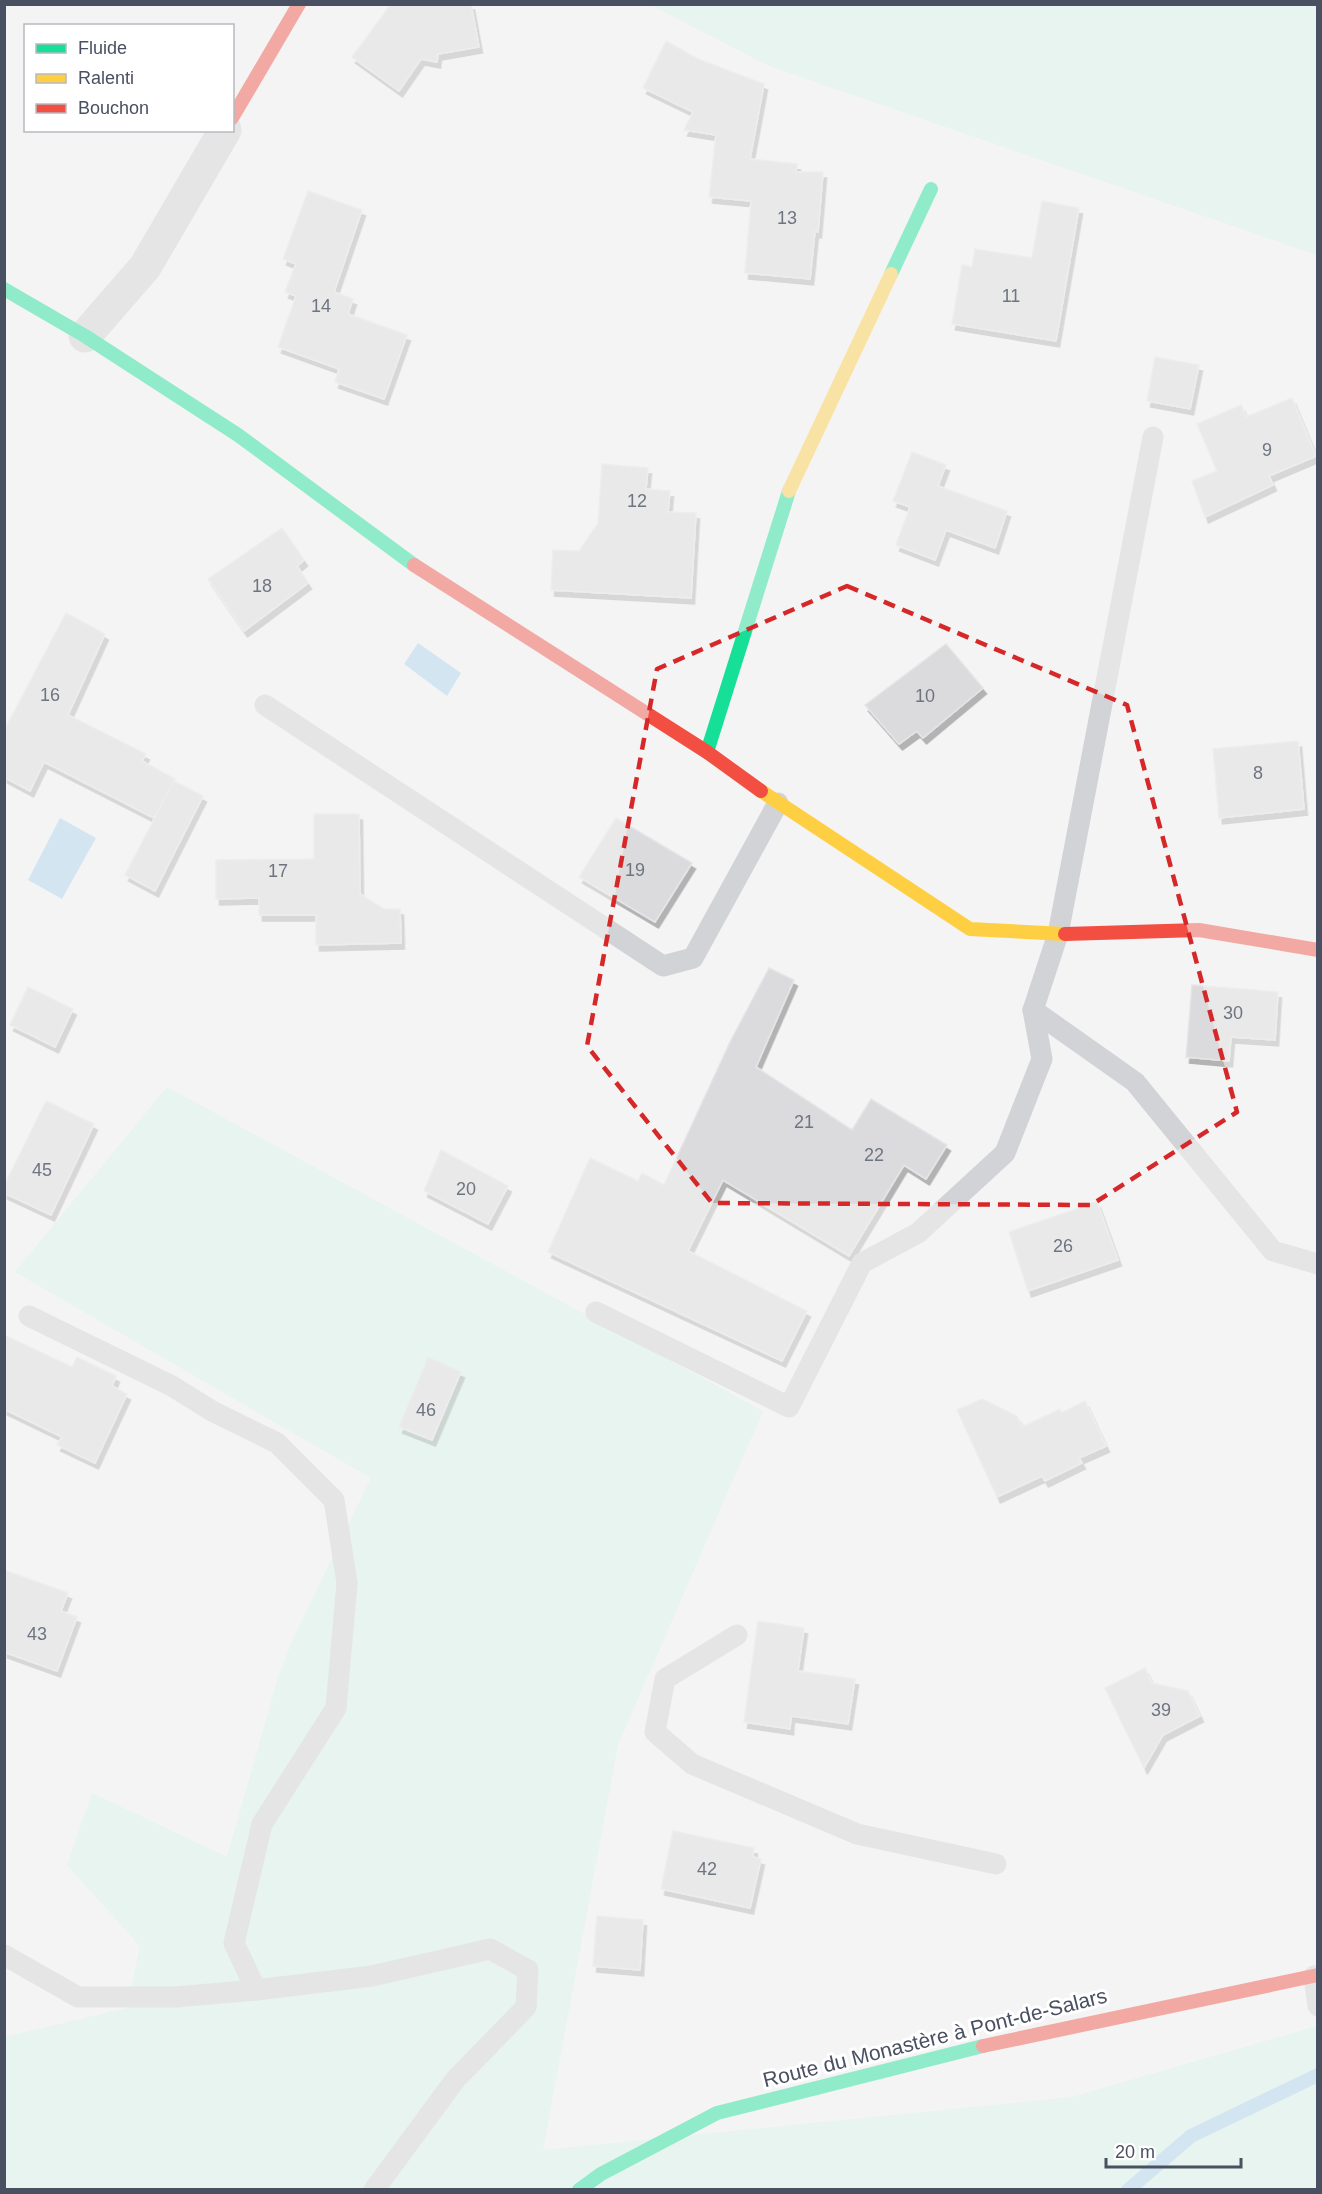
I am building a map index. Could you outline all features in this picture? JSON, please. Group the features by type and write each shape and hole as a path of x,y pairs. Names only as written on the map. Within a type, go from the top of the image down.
{"street":[{"path":"234,115 299,4"},
{"path":"85,336 145,267 224,132"},
{"path":"707,752 790,489 931,189"},
{"path":"4,289 85,336 238,435 422,571 707,752 778,803 970,929 1058,934 1199,930 1317,950"},
{"name":"Route du Monastère à Pont-de-Salars","path":"579,2190 601,2174 717,2113 1026,2035 1316,1975"}],"lane":[{"path":"596,1312 789,1407 862,1263 918,1233 1005,1153 1042,1059 1033,1010 1058,934 1153,437"},
{"path":"265,705 663,966 693,958 778,803"},
{"path":"1033,1010 1135,1082 1273,1251 1317,1264"},
{"path":"29,1316 172,1386 212,1411 277,1443 334,1500 347,1583 336,1708 262,1824 234,1943 256,1990"},
{"path":"737,1635 665,1679 655,1732 692,1764 857,1834 996,1864"},
{"path":"4,1955 78,1997 175,1997 256,1990 372,1976 490,1949 528,1970 526,2007 455,2080 374,2190"},
{"path":"1316,1975 1317,2006"}],"highlighted area":[{"path":"847,586 1127,705 1237,1112 1091,1205 712,1203 587,1046 657,669"}],"green space":[{"path":"651,5 1317,5 1317,255 769,66"},
{"path":"167,1087 763,1411 618,1745 543,2150 1072,2097 1317,2026 1317,2189 5,2189 4,2037 127,2008 140,1946 67,1865 92,1793 227,1857 278,1678 292,1641 371,1478 15,1272"}],"water":[{"path":"418,643 461,673 447,696 404,664"},
{"path":"60,818 96,838 62,899 28,880"}],"building":[{"path":"391,4 471,4 479,47 438,54 437,62 421,59 399,91 352,57"},
{"path":"666,41 698,59 764,84 750,159 797,164 796,172 823,172 818,232 815,231 810,279 745,273 751,201 709,197 716,135 684,130 693,112 643,88"},
{"path":"308,191 362,210 334,292 353,299 348,314 407,335 384,399 335,382 339,369 278,347 296,296 285,292 296,264 283,259"},
{"path":"1042,201 1079,208 1056,341 952,324 962,265 972,267 975,249 1032,258"},
{"path":"1155,357 1199,365 1190,409 1147,401"},
{"path":"1292,398 1316,456 1269,476 1273,485 1205,517 1192,481 1217,471 1197,424 1241,405 1246,417"},
{"path":"912,452 946,465 938,486 1007,511 995,548 946,530 935,560 896,545 910,507 893,501"},
{"path":"602,464 648,468 646,489 670,491 668,512 696,513 691,598 551,590 553,550 579,551 598,523"},
{"path":"282,528 304,560 297,566 308,583 244,631 208,579"},
{"path":"66,613 105,634 68,715 146,754 142,761 175,779 154,818 44,762 30,791 4,777 4,731"},
{"path":"946,644 983,688 923,738 917,731 899,744 865,705"},
{"path":"1298,741 1304,809 1219,818 1213,749"},
{"path":"174,781 203,796 155,891 125,875"},
{"path":"314,814 359,814 360,894 384,909 400,909 401,943 316,945 316,915 259,915 259,898 216,899 216,860 314,859"},
{"path":"616,818 692,863 655,922 579,877"},
{"path":"769,968 794,980 756,1067 852,1130 871,1099 947,1145 926,1179 904,1165 849,1256 723,1180 688,1251 807,1311 782,1361 548,1252 590,1158 638,1181 642,1173 664,1185 730,1042"},
{"path":"1192,985 1278,992 1275,1040 1231,1037 1229,1061 1186,1057"},
{"path":"28,987 73,1009 55,1047 10,1025"},
{"path":"46,1101 94,1124 51,1215 4,1193 4,1186"},
{"path":"441,1150 508,1186 488,1224 424,1191"},
{"path":"1097,1202 1118,1260 1028,1291 1009,1232"},
{"path":"4,1335 72,1367 77,1357 116,1376 112,1386 127,1394 95,1463 57,1445 62,1437 4,1409"},
{"path":"428,1357 461,1372 432,1440 399,1427"},
{"path":"982,1399 1017,1416 1022,1427 1060,1409 1061,1413 1085,1401 1106,1446 1079,1458 1082,1463 1045,1481 1042,1476 997,1497 957,1410"},
{"path":"4,1570 68,1593 61,1611 77,1617 57,1671 4,1652"},
{"path":"758,1621 804,1628 798,1671 855,1679 848,1724 791,1716 790,1729 744,1722"},
{"path":"1145,1668 1152,1683 1188,1691 1200,1716 1163,1735 1144,1768 1105,1688"},
{"path":"673,1831 754,1848 753,1857 761,1859 750,1908 661,1889"},
{"path":"597,1916 643,1920 640,1970 593,1966"}],"waterway":[{"path":"1128,2190 1191,2136 1318,2075"}],"traffic: fast":[{"path":"891,274 931,189"},
{"path":"4,289 85,336 238,435 414,565"},
{"path":"707,752 789,491"},
{"path":"579,2190 601,2174 717,2113 983,2046"}],"traffic: slow":[{"path":"789,491 891,274"},
{"path":"761,791 970,929 1065,934"}],"traffic: jam":[{"path":"234,115 299,4"},
{"path":"414,565 707,752 761,791"},
{"path":"1065,934 1199,930 1318,950"},
{"path":"983,2046 1318,1975"}]}
